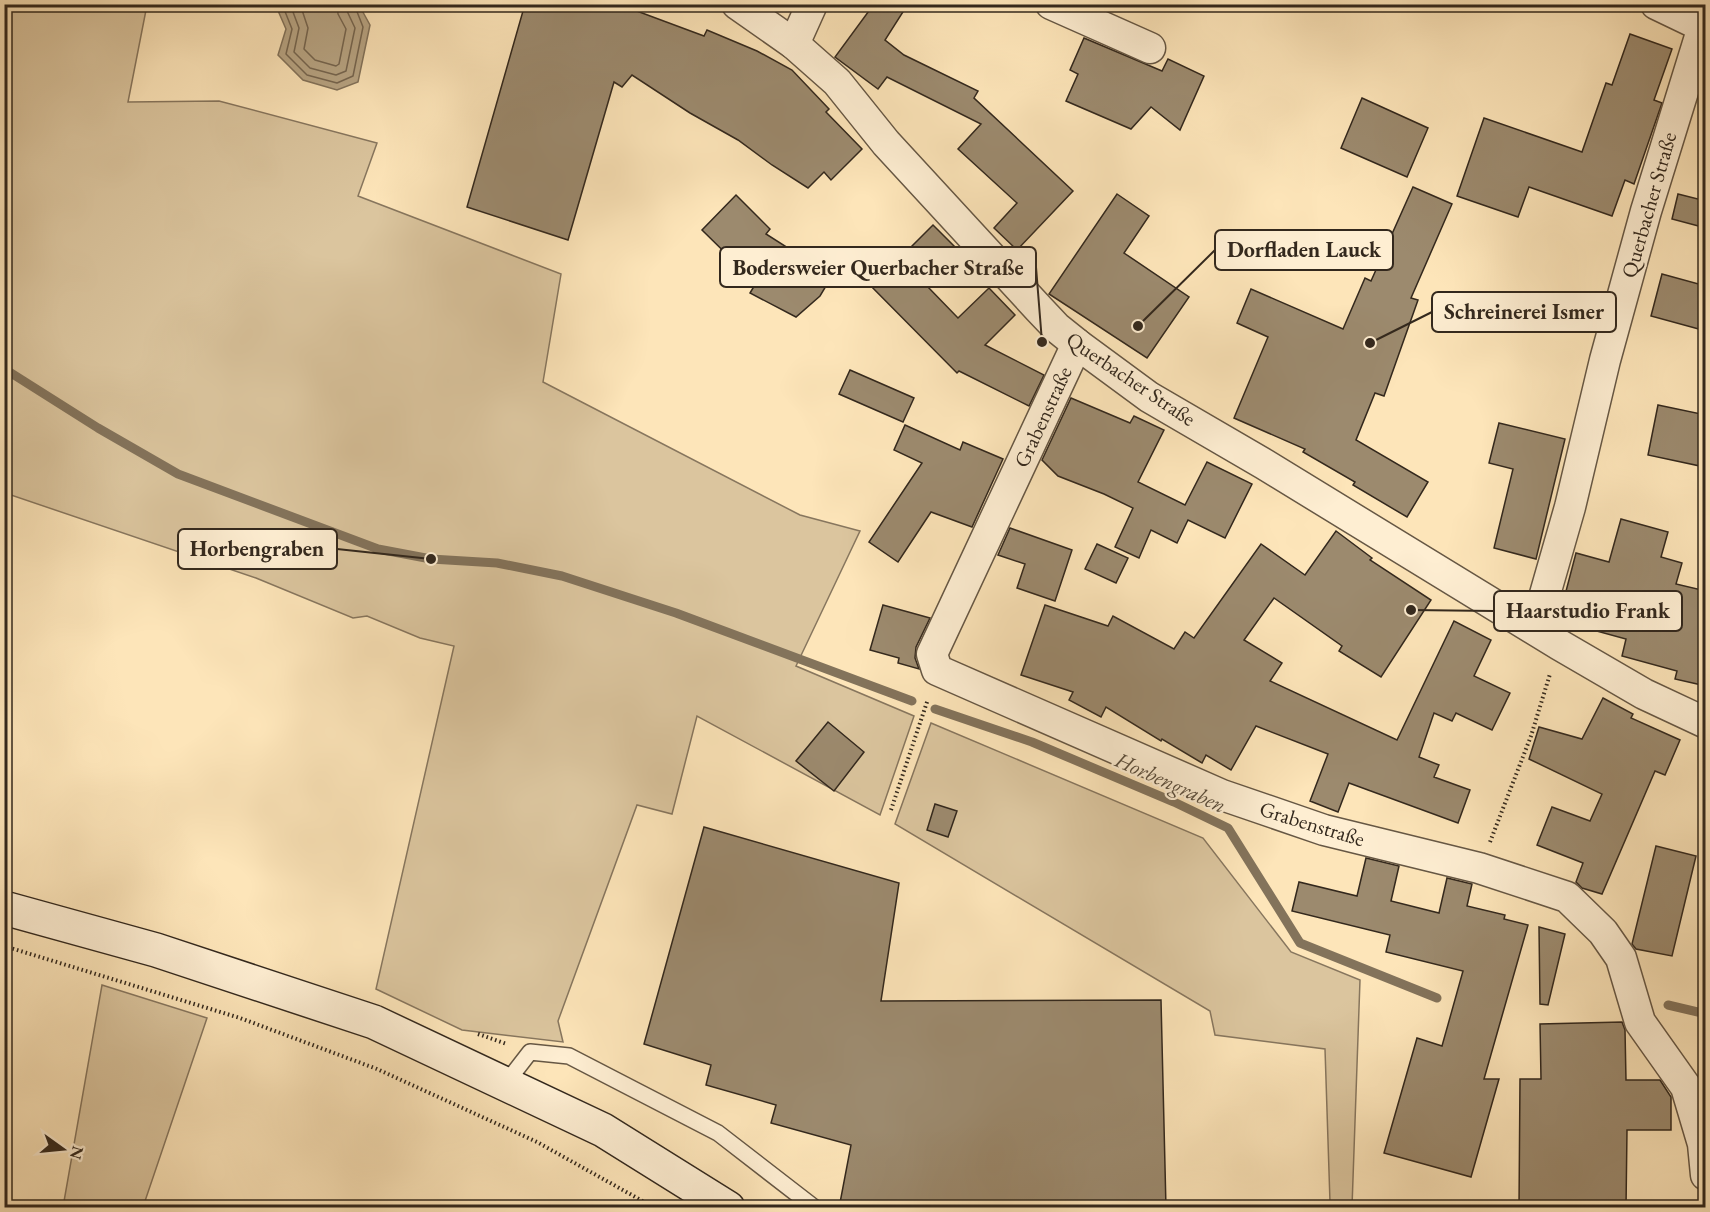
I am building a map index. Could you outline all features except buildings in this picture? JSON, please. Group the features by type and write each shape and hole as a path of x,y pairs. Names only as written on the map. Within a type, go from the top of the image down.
{"main road":[{"path":"4,908 156,950 374,1022 603,1130 728,1208"}],"street":[{"name":"Querbacher Straße","path":"737,4 794,44 837,82 886,143 958,222 1039,309 1077,344 1149,397 1644,694 1706,723"},
{"path":"794,44 812,4"},
{"path":"1050,4 1150,48"},
{"path":"1656,4 1704,27"},
{"name":"Querbacher Straße","path":"1547,636 1570,507 1605,360 1646,211 1704,27"},
{"name":"Grabenstraße","path":"1077,344 932,654 937,670 1222,795 1324,830 1479,868 1567,897 1603,932 1621,957 1640,1022 1696,1087 1706,1175"}],"lane":[{"path":"506,1083 530,1052 569,1056 718,1133 815,1208"}],"path":[{"path":"1479,868 1531,736 1547,636"},
{"path":"891,810 937,670"},
{"path":"4,946 240,1018 377,1069 537,1142 655,1208"}],"shaded area":[{"path":"5,5 147,5 128,102 219,101 377,143 358,196 561,274 543,382 800,515 860,531 796,666 914,716 880,815 697,716 672,814 637,805 558,1021 563,1042 462,1030 376,989 454,646 420,638 367,616 353,618 256,578 5,493"},
{"path":"931,723 1203,838 1291,952 1360,980 1352,1207 1280,1207 1330,1202 1325,1049 1215,1035 1210,1011 895,824"},
{"path":"102,985 207,1018 143,1207 63,1207"}],"water":[{"path":"279,4 359,5 370,25 358,82 337,90 303,80 278,55 286,29 276,6"}],"waterway":[{"name":"Horbengraben","path":"4,372 11,373 98,428 178,474 378,549 431,559 497,563 562,576 676,613 912,701"},
{"name":"Horbengraben","path":"935,709 1032,742 1174,802 1228,828 1300,943 1437,998"},
{"name":"Horbengraben","path":"1668,1005 1706,1014"}],"place":[{"name":"Dorfladen Lauck","path":"1138,326"},
{"name":"Bodersweier Querbacher Straße","path":"1042,342"},
{"name":"Schreinerei Ismer","path":"1370,343"},
{"name":"Horbengraben","path":"431,559"},
{"name":"Haarstudio Frank","path":"1411,610"}]}
